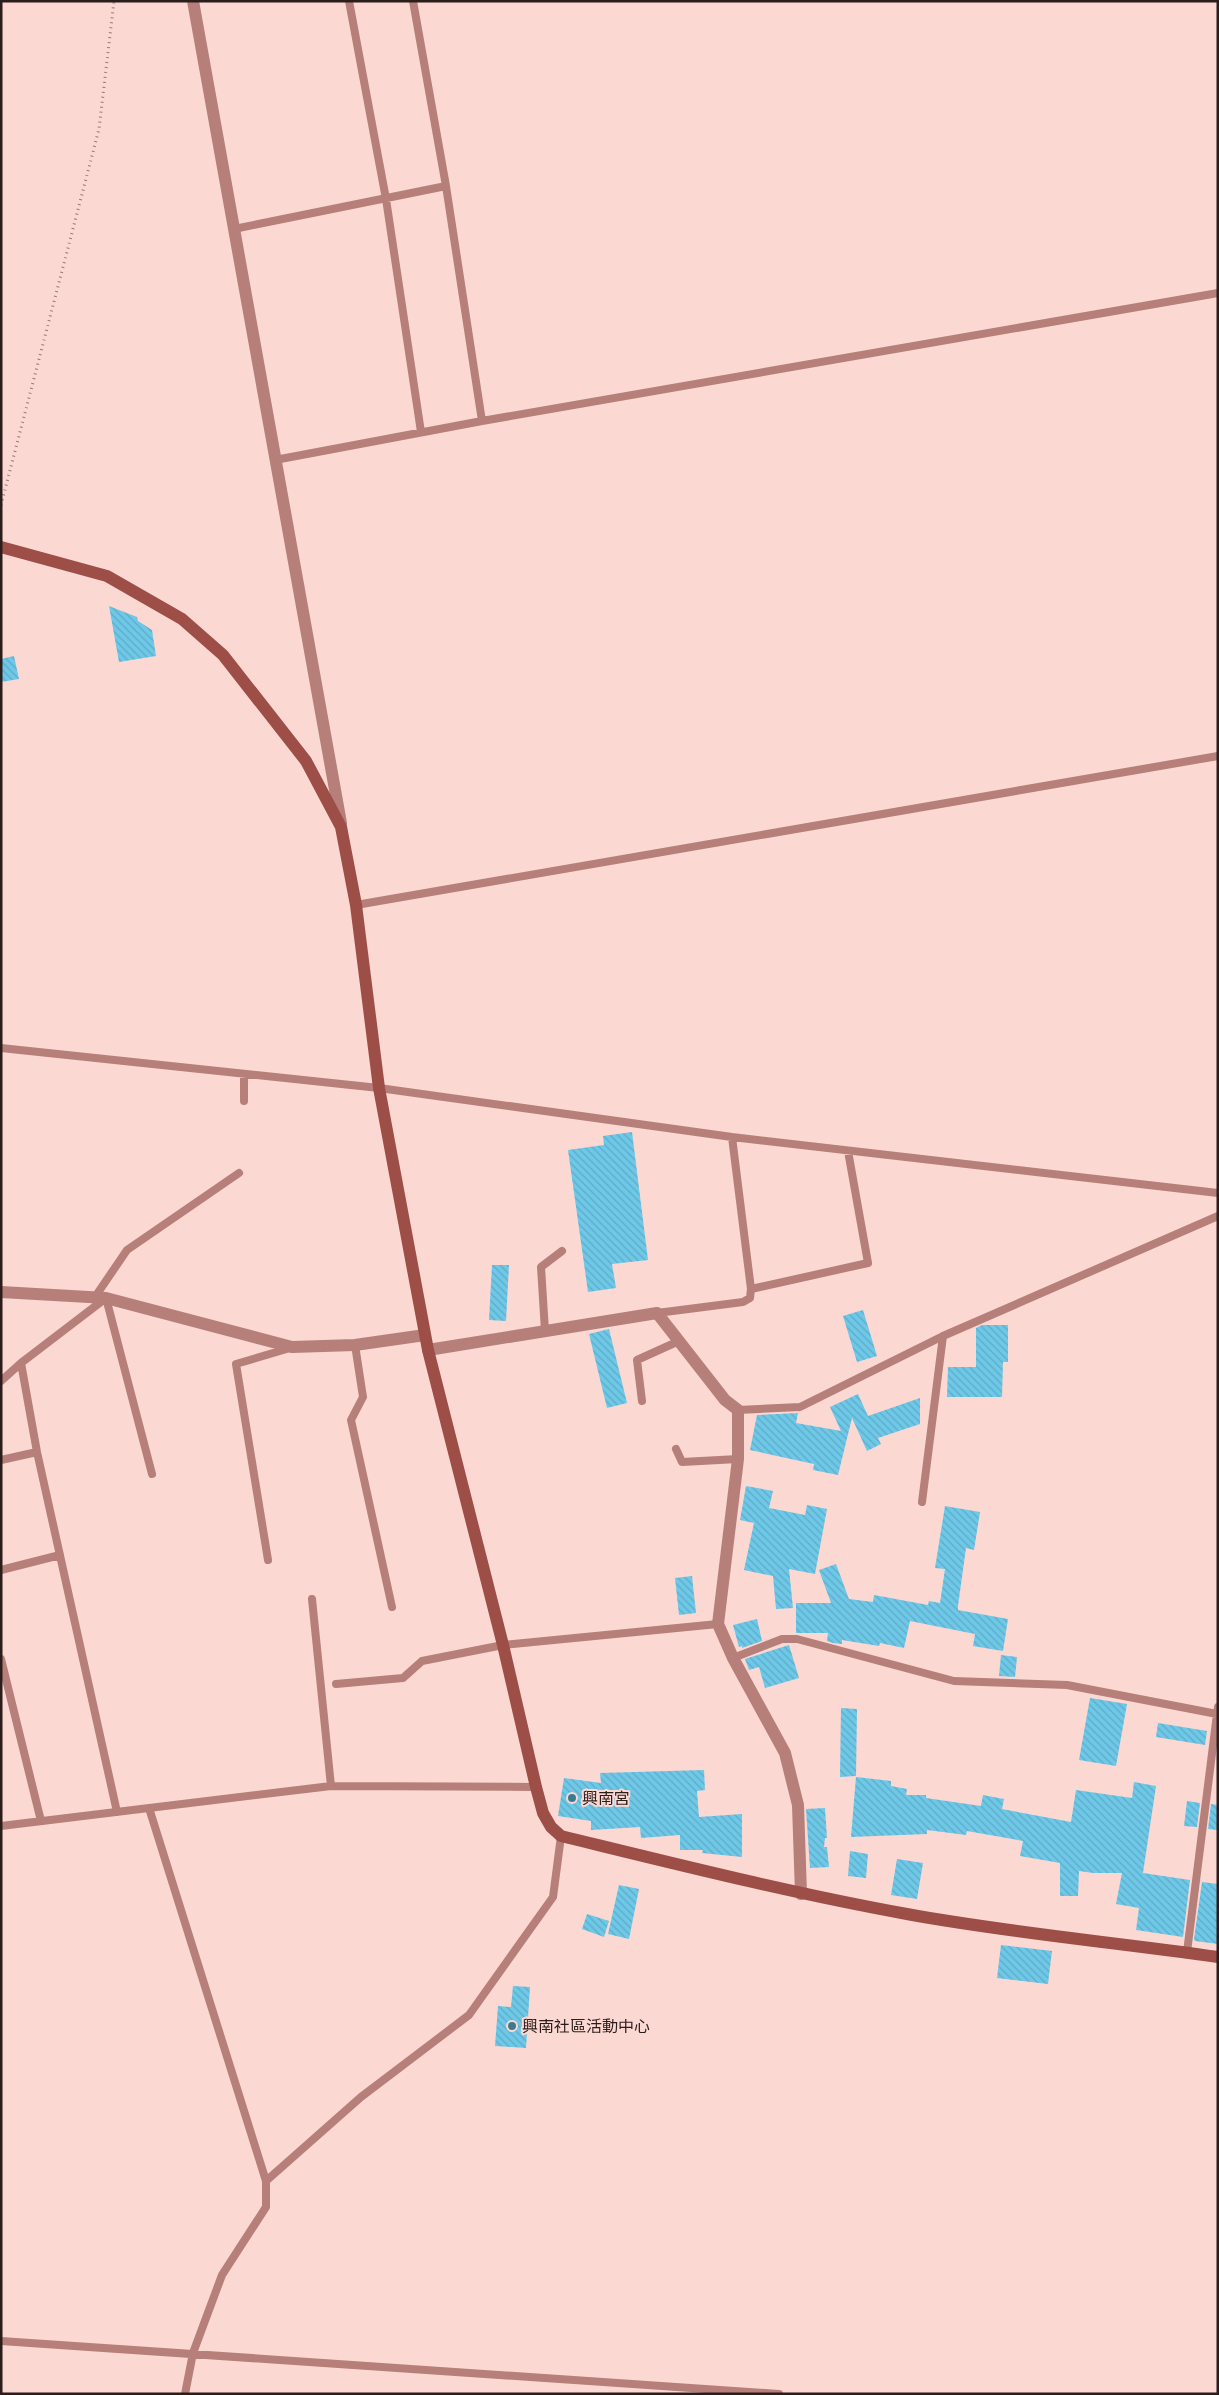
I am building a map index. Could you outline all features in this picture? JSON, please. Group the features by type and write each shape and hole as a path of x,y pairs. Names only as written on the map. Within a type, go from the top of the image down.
{"street":[{"path":"194,1 356,905 379,1088 425,1335 503,1645 536,1786 544,1813 551,1827 561,1836 801,1894 908,1915 1008,1931 1218,1957"},
{"path":"1,547 107,576 182,618 224,656 306,761 341,827"},
{"path":"1,1292 100,1297 292,1347 355,1345 425,1335"},
{"path":"428,1350 657,1313 725,1400 738,1410 738,1459 718,1624 733,1658 785,1753 798,1805 801,1894"}],"lane":[{"path":"349,1 386,199 421,432"},
{"path":"413,1 446,186 482,420"},
{"path":"234,229 446,186"},
{"path":"275,460 482,420 1218,293"},
{"path":"356,905 1218,756"},
{"path":"1,1048 379,1088 732,1137 1218,1193"},
{"path":"244,1075 244,1101"},
{"path":"657,1313 743,1302 750,1298 751,1289 732,1137"},
{"path":"751,1289 868,1263 848,1151"},
{"path":"1,1381 100,1297 127,1250 239,1172"},
{"path":"738,1410 800,1407 943,1336 1218,1216"},
{"path":"545,1331 541,1267 562,1251"},
{"path":"100,1297 152,1474"},
{"path":"922,1502 943,1336"},
{"path":"642,1401 637,1360 679,1342"},
{"path":"355,1345 363,1397 352,1420 392,1607"},
{"path":"268,1560 236,1364 292,1347"},
{"path":"21,1363 37,1452 117,1812"},
{"path":"676,1449 682,1462 738,1459"},
{"path":"1,1460 37,1452"},
{"path":"1,1570 60,1555"},
{"path":"312,1599 331,1786"},
{"path":"336,1684 403,1678 422,1661 503,1645 718,1624"},
{"path":"733,1658 782,1639 797,1639 954,1681 1067,1686 1217,1711 1187,1952"},
{"path":"1,1659 41,1821"},
{"path":"1,1826 331,1786 536,1786"},
{"path":"149,1808 266,2182 266,2207 222,2275 193,2353 186,2394"},
{"path":"266,2182 361,2097 470,2015 553,1897 561,1836"},
{"path":"1,2341 779,2394"}],"path":[{"path":"1,505 99,130 114,1"}],"building":[{"path":"109,606 137,617 138,621 152,630 156,656 119,662"},
{"path":"14,656 19,679 1,682 1,659"},
{"path":"632,1132 648,1260 612,1264 616,1288 588,1292 568,1150 604,1145 603,1136"},
{"path":"492,1265 509,1265 506,1321 489,1320"},
{"path":"863,1310 877,1356 857,1362 843,1316"},
{"path":"982,1325 1008,1325 1008,1362 1003,1362 1002,1397 947,1397 948,1367 976,1367 976,1328"},
{"path":"609,1329 627,1403 607,1408 589,1334"},
{"path":"858,1394 868,1416 920,1398 920,1424 878,1438 881,1444 867,1451 852,1418 838,1475 813,1470 814,1464 750,1450 757,1415 798,1413 796,1423 841,1431 830,1407"},
{"path":"746,1486 773,1491 769,1508 805,1515 807,1505 827,1509 815,1574 789,1569 793,1608 776,1609 773,1576 744,1570 754,1523 740,1520"},
{"path":"945,1506 980,1512 974,1550 966,1548 958,1610 1008,1619 1003,1651 973,1646 975,1634 910,1621 904,1648 880,1643 879,1646 842,1640 842,1644 833,1643 827,1641 828,1633 796,1633 796,1603 831,1603 819,1570 836,1564 849,1599 873,1602 874,1595 928,1605 929,1601 940,1603 945,1569 935,1568"},
{"path":"692,1576 696,1613 679,1615 675,1578"},
{"path":"757,1619 762,1641 742,1648 742,1646 739,1647 733,1625"},
{"path":"789,1645 799,1678 765,1688 759,1667 749,1670 745,1659"},
{"path":"1001,1655 1017,1657 1015,1677 999,1676"},
{"path":"1090,1698 1127,1704 1116,1766 1079,1760"},
{"path":"841,1708 857,1709 856,1776 840,1777"},
{"path":"1158,1723 1207,1731 1205,1745 1156,1737"},
{"path":"704,1770 705,1790 697,1791 699,1817 742,1814 742,1857 702,1853 703,1850 680,1850 680,1835 641,1838 640,1827 591,1830 591,1821 558,1816 564,1778 601,1783 600,1773"},
{"path":"856,1777 891,1781 891,1786 907,1789 906,1795 926,1795 926,1798 981,1806 983,1795 1004,1799 1002,1809 1071,1822 1076,1790 1132,1798 1134,1782 1156,1786 1143,1873 1190,1880 1183,1937 1136,1930 1139,1908 1116,1904 1122,1873 1079,1871 1078,1896 1060,1896 1060,1863 1020,1856 1023,1841 967,1831 966,1835 927,1830 927,1834 851,1837"},
{"path":"1187,1801 1200,1803 1197,1827 1184,1826"},
{"path":"1211,1804 1218,1805 1218,1830 1208,1829"},
{"path":"825,1808 827,1838 825,1838 824,1847 827,1847 829,1867 810,1868 806,1809"},
{"path":"850,1851 868,1854 866,1878 848,1876"},
{"path":"897,1859 923,1863 917,1899 891,1895"},
{"path":"1202,1882 1218,1884 1218,1944 1195,1941 1194,1939"},
{"path":"619,1885 639,1889 629,1939 608,1934"},
{"path":"587,1914 609,1921 604,1937 582,1929"},
{"path":"1001,1945 1052,1951 1048,1984 997,1978"},
{"name":"興南社區活動中心","path":"513,1986 530,1987 526,2048 495,2046 498,2006 511,2007"}],"place":[{"name":"興南宮","path":"572,1798"},
{"name":"興南社區活動中心","path":"512,2026"}]}
